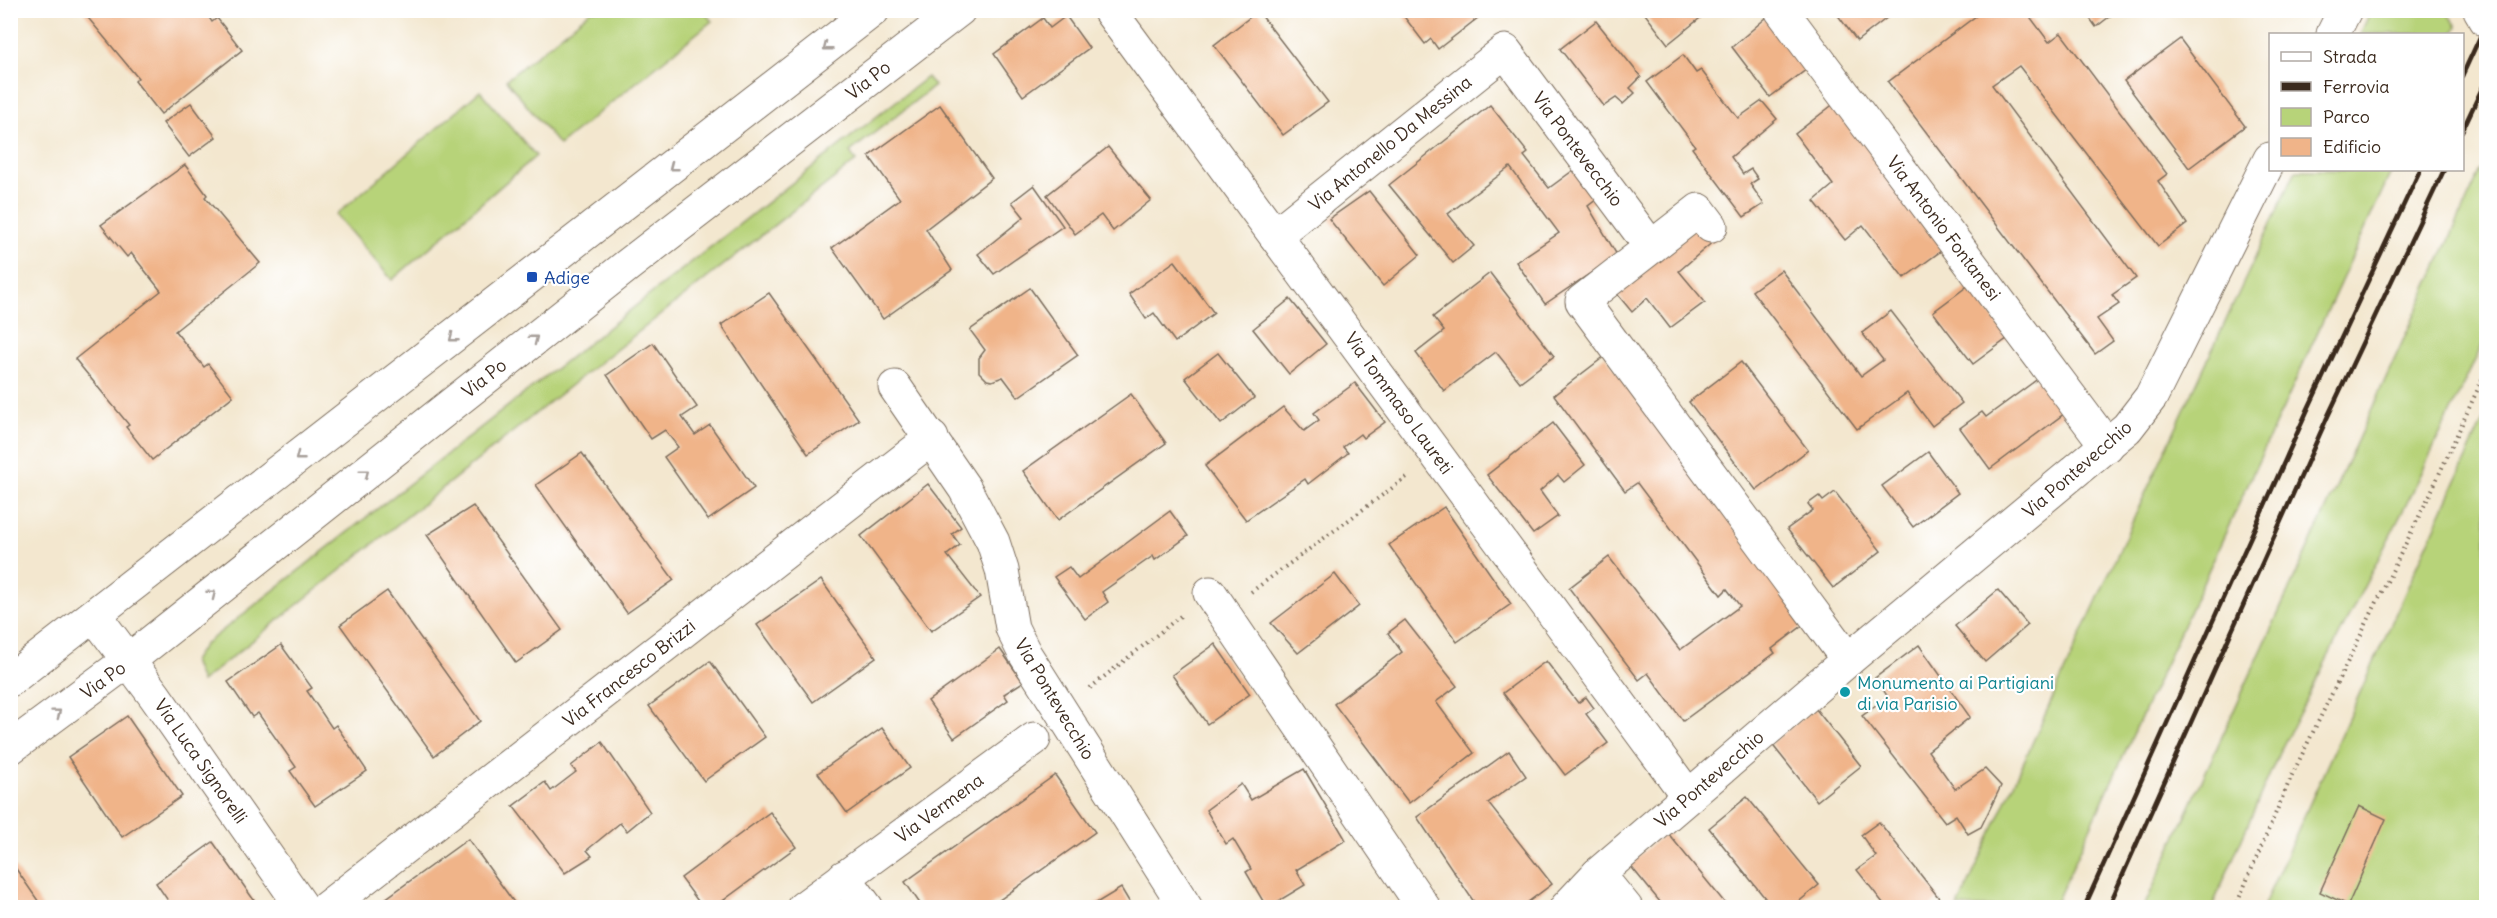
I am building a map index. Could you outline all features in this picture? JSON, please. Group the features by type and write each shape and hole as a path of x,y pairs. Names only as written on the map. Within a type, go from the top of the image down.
{"street":[{"path":"10,680 96,616 873,10"},
{"name":"Via Po","path":"10,748 129,660 628,265 959,10"},
{"name":"Via Tommaso Laureti","path":"1109,10 1688,796"},
{"name":"Via Antonio Fontanesi","path":"1781,10 2107,446"},
{"path":"2334,33 2345,10"},
{"path":"2480,10 2487,20"},
{"name":"Via Antonello Da Messina","path":"1275,235 1505,51"},
{"name":"Via Pontevecchio","path":"1505,51 1652,247"},
{"name":"Via Pontevecchio","path":"1566,908 1598,874 1688,796 2127,428 2151,397 2269,163"},
{"path":"1711,226 1700,210 1572,308 1848,660"},
{"name":"Via Pontevecchio","path":"895,387 965,489 993,542 1002,570 1012,628 1025,654 1186,908"},
{"name":"Via Francesco Brizzi","path":"326,908 932,438"},
{"path":"1210,593 1424,908"},
{"name":"Via Luca Signorelli","path":"96,616 303,908"},
{"name":"Via Vermena","path":"803,908 1034,739"},
{"path":"1598,874 1626,908"},
{"path":"844,877 867,908"}],"path":[{"path":"2235,908 2292,774 2431,492 2487,371"}],"green space":[{"path":"592,10 703,11 712,21 559,145 506,80"},
{"path":"2371,11 2446,11 2457,26 2454,33 2360,33"},
{"path":"927,77 934,86 850,152 856,161 575,382 201,682 193,661 204,645"},
{"path":"480,91 536,156 392,280 336,215"},
{"path":"2486,159 2486,337 2413,491 2279,753 2212,907 2144,907"},
{"path":"2296,171 2392,171 2054,907 1958,907 2144,496"},
{"path":"2486,414 2486,907 2263,907"}],"building":[{"path":"86,10 204,10 212,22 217,18 242,50 161,114 135,81 138,78 84,13"},
{"path":"1399,10 1488,10 1438,49 1431,39 1425,44"},
{"path":"1642,10 1710,10 1668,44"},
{"path":"1834,10 1897,10 1857,41"},
{"path":"1984,10 2025,10 2049,42 2061,33 2167,174 2158,181 2187,224 2158,246 2019,66 1992,85 2136,278 2112,295 2119,304 2097,319 2113,341 2095,354 1888,82"},
{"path":"2084,10 2118,10 2096,27"},
{"path":"1258,11 1328,102 1283,135 1214,45"},
{"path":"1066,16 1089,48 1023,96 994,54 1043,18 1050,28"},
{"path":"1767,17 1807,69 1770,97 1732,47"},
{"path":"1596,21 1641,77 1630,88 1635,93 1623,104 1616,98 1604,106 1560,49"},
{"path":"2180,39 2245,126 2189,168 2124,81"},
{"path":"1683,55 1696,73 1701,70 1738,118 1762,101 1777,119 1731,157 1743,174 1751,169 1758,179 1750,184 1764,204 1744,217 1692,148 1695,146 1647,82"},
{"path":"191,103 216,137 189,157 163,123"},
{"path":"1835,103 1945,248 1904,278 1863,225 1845,240 1814,201 1833,185 1795,134"},
{"path":"940,105 992,178 926,229 952,270 883,319 832,248 900,199 869,156"},
{"path":"1490,105 1528,153 1524,156 1549,188 1575,169 1597,199 1588,206 1617,255 1545,304 1516,262 1559,233 1510,167 1448,214 1474,246 1453,263 1389,185"},
{"path":"1108,147 1151,200 1113,231 1101,215 1075,234 1047,195"},
{"path":"14,164 18,215 10,215 10,165"},
{"path":"185,165 207,195 205,197 260,263 175,331 204,367 208,364 233,396 152,460 126,427 129,425 75,359 161,291 131,253 127,257 101,225"},
{"path":"1034,185 1063,226 994,274 978,254 1024,217 1012,202"},
{"path":"1369,191 1420,255 1383,286 1329,219"},
{"path":"1696,219 1715,240 1679,271 1705,302 1670,328 1647,298 1632,312 1613,289"},
{"path":"1175,261 1214,313 1175,342 1154,313 1146,319 1129,294"},
{"path":"1781,270 1861,376 1883,360 1862,333 1891,311 1962,403 1932,426 1907,393 1857,429 1752,291"},
{"path":"1490,273 1554,356 1520,382 1496,352 1444,391 1416,353 1444,331 1433,317"},
{"path":"1969,285 2008,338 1973,364 1933,312"},
{"path":"1030,288 1078,355 1018,397 1003,377 992,381 987,380 979,372 979,358 985,350 970,330"},
{"path":"769,293 859,420 808,454 721,325"},
{"path":"1290,299 1326,344 1289,374 1253,329"},
{"path":"653,343 697,407 682,417 695,435 710,425 754,488 708,520 664,457 678,447 665,430 651,439 607,375"},
{"path":"1218,353 1254,398 1221,424 1185,378"},
{"path":"1605,356 1806,623 1772,649 1775,653 1683,721 1648,673 1639,680 1569,588 1609,557 1680,650 1740,606 1727,589 1721,595 1637,483 1625,491 1554,395"},
{"path":"1741,362 1808,450 1756,490 1689,402"},
{"path":"2039,378 2065,413 1990,469 1960,428 1982,412 1986,417"},
{"path":"1355,383 1385,422 1363,438 1360,434 1343,447 1348,453 1308,484 1305,479 1246,520 1205,466 1283,407 1304,431 1319,420 1314,413"},
{"path":"1131,394 1166,443 1058,520 1023,471"},
{"path":"1553,423 1585,465 1564,482 1558,475 1540,491 1558,516 1533,534 1487,475"},
{"path":"1928,452 1958,493 1913,527 1882,486"},
{"path":"582,453 674,580 627,613 536,485"},
{"path":"928,484 961,527 952,534 960,545 947,555 980,597 931,631 861,536"},
{"path":"1835,492 1881,551 1833,588 1787,529 1813,510 1808,504 1819,496 1823,501"},
{"path":"473,506 562,630 516,663 427,535"},
{"path":"1444,507 1511,604 1457,642 1389,545"},
{"path":"1170,511 1188,536 1155,560 1153,556 1102,592 1108,602 1085,619 1054,577 1069,567 1078,579"},
{"path":"1335,574 1359,606 1298,653 1271,623"},
{"path":"821,580 876,657 813,702 757,625"},
{"path":"1998,590 2028,625 1985,662 1955,626"},
{"path":"387,591 480,721 434,756 340,625"},
{"path":"1405,620 1457,686 1436,702 1474,753 1409,803 1334,704 1402,652 1388,633"},
{"path":"1215,644 1250,694 1207,724 1172,675"},
{"path":"281,645 312,688 307,691 332,728 336,725 367,771 315,806 290,771 296,767 258,713 252,717 228,682"},
{"path":"1919,645 1970,717 1928,751 1955,789 1985,769 2001,786 1981,827 1968,834 1956,815 1945,822 1862,716 1888,697 1875,678"},
{"path":"1000,649 1023,682 1004,694 1008,700 954,738 928,701"},
{"path":"710,661 765,737 704,781 649,706"},
{"path":"1546,661 1578,703 1586,697 1594,708 1586,714 1608,743 1565,775 1503,693"},
{"path":"1815,708 1861,766 1817,801 1771,743"},
{"path":"127,716 182,796 122,837 68,757"},
{"path":"882,728 910,768 847,813 818,773"},
{"path":"602,742 650,812 627,831 620,823 587,850 592,856 565,873 513,806 545,782 551,791 576,772 571,766"},
{"path":"1509,751 1526,776 1488,803 1552,884 1520,908 1478,908 1417,817"},
{"path":"1304,769 1346,840 1296,870 1305,885 1267,908 1246,872 1251,869 1233,839 1226,844 1206,810 1241,784 1251,800"},
{"path":"1055,775 1095,832 988,908 923,908 905,882"},
{"path":"1747,797 1819,885 1791,908 1773,908 1709,828"},
{"path":"2359,806 2386,819 2348,905 2320,892"},
{"path":"770,812 796,847 713,908 703,908 681,878"},
{"path":"1879,822 1939,898 1928,908 1887,908 1857,870 1876,856 1861,835"},
{"path":"1667,832 1729,908 1665,908 1629,864"},
{"path":"468,839 518,908 385,908 381,902"},
{"path":"213,842 258,906 256,908 173,908 156,883"},
{"path":"14,866 43,908 10,908 10,868"},
{"path":"1121,888 1133,908 1088,908"}],"railway":[{"path":"2464,72 2486,24"},
{"path":"2464,127 2486,80"},
{"path":"2084,908 2308,409 2420,171"},
{"path":"2108,908 2327,418 2444,171"}],"place":[{"name":"Adige","path":"532,277"},
{"name":"Monumento ai Partigiani di via Parisio","path":"1845,692"}]}
